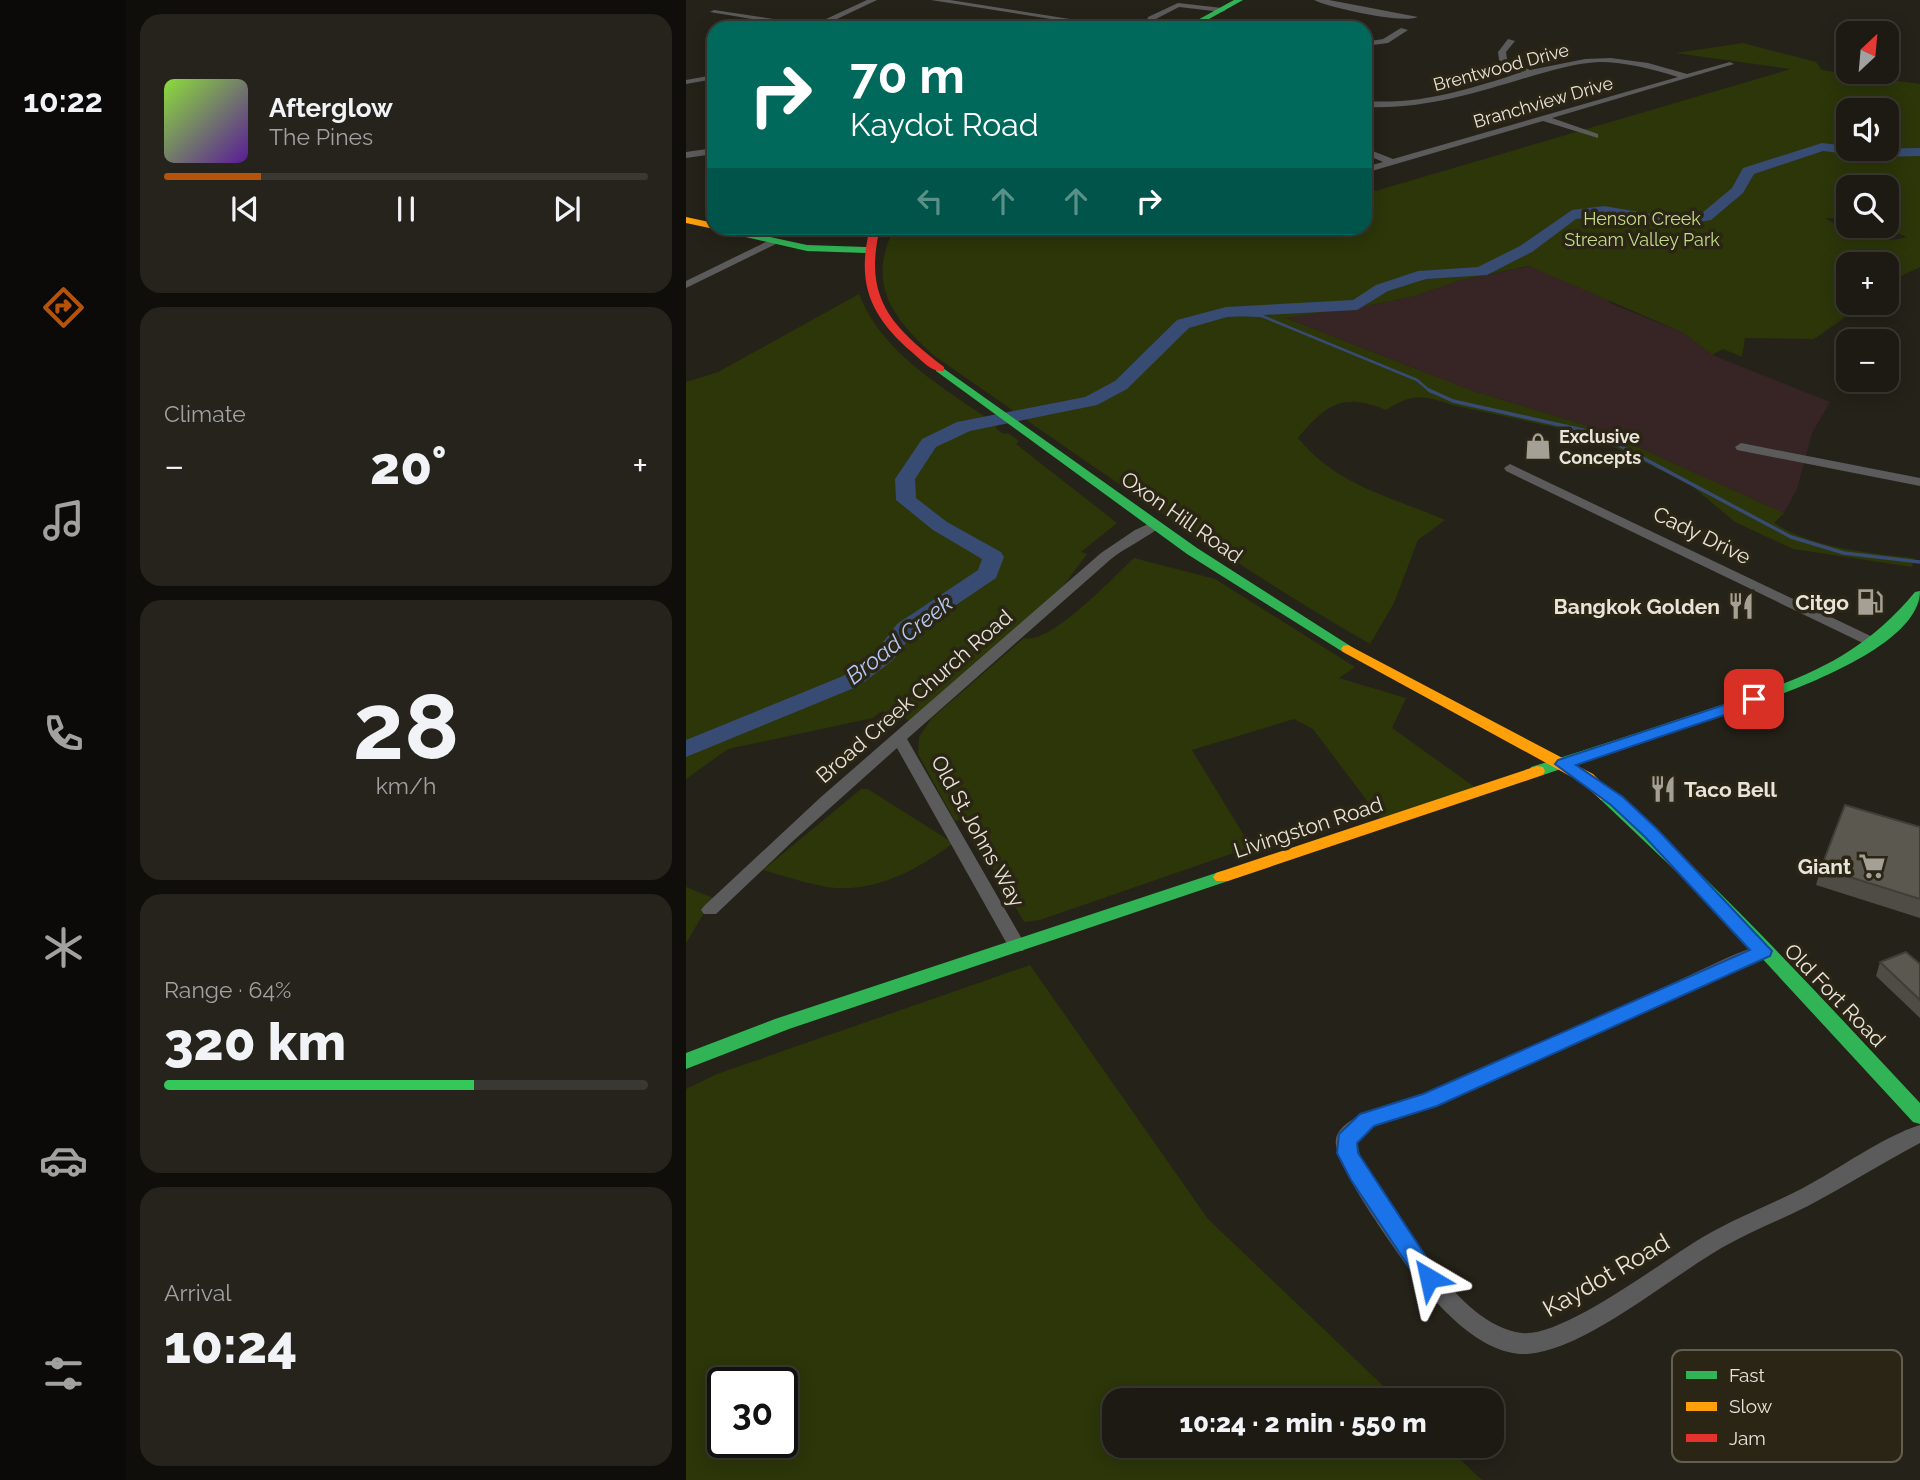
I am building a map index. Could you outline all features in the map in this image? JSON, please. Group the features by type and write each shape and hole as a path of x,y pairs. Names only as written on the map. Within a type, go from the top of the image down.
{"main road":[{"path":"1201,21 1239,0"},
{"path":"686,220 707,225"},
{"path":"749,235 822,250 866,250"},
{"name":"Oxon Hill Road","path":"872,235 866,250 871,299 885,322 920,355 1155,525 1272,604 1377,666 1563,764"},
{"name":"Livingston Road","path":"686,1061 782,1024 1807,681 1850,660 1874,643 1898,624 1920,595"},
{"name":"Old Fort Road","path":"1563,764 1607,793 1651,833 1837,1024 1920,1116"}],"street":[{"path":"826,21 873,0"},
{"path":"935,0 1076,21"},
{"path":"1318,0 1356,7 1376,15 1413,17"},
{"path":"1150,21 1183,2 1222,10"},
{"path":"714,12 773,21"},
{"path":"1372,43 1385,41 1404,30"},
{"path":"1511,41 1502,52 1503,60 1532,74"},
{"name":"Brentwood Drive","path":"1372,104 1416,105 1575,62 1604,60 1640,64 1685,76"},
{"name":"Branchview Drive","path":"1372,168 1730,64"},
{"path":"686,82 707,78"},
{"path":"1546,119 1595,136"},
{"path":"686,155 707,152"},
{"path":"1372,154 1392,162"},
{"path":"686,285 774,241"},
{"path":"1741,447 1920,482"},
{"name":"Cady Drive","path":"1510,468 1874,643"},
{"name":"Broad Creek Church Road","path":"710,910 899,738 1106,558 1142,530 1155,525"},
{"name":"Old St Johns Way","path":"899,738 1017,946"},
{"name":"Kaydot Road","path":"1763,951 1430,1100 1367,1120 1356,1128 1346,1140 1348,1153 1358,1174 1442,1295 1483,1328 1500,1336 1523,1344 1556,1338 1716,1240 1807,1196 1920,1133"}],"shaded area":[{"path":"1536,265 1592,285 1612,304 1684,333 1712,355 1830,402 1812,433 1797,489 1784,513 1598,429 1470,390 1284,317 1415,296 1461,280"}],"green space":[{"name":"Henson Creek Stream Valley Park","path":"1743,43 1816,62 1822,70 1836,72 1836,84 1899,84 1899,81 1920,84 1920,267 1899,277 1899,252 1836,252 1836,315 1846,315 1814,339 1745,338 1742,357 1723,349 1712,355 1684,333 1529,266 1461,280 1415,296 1286,318 1470,390 1598,429 1784,513 1774,523 1807,539 1842,548 1914,558 1912,567 1793,549 1735,522 1692,486 1590,435 1433,399 1411,398 1386,410 1358,402 1346,402 1317,417 1298,438 1313,454 1347,479 1445,520 1418,540 1394,603 1370,644 1203,540 933,355 905,327 888,298 883,283 886,248 891,235 1372,235 1372,192 1791,69 1675,53"},
{"path":"859,294 884,336 918,369 998,426 995,427 1003,434 1008,433 1019,441 1016,444 1117,523 1081,552 1087,554 1061,589 914,722 882,711 873,718 728,749 686,779 686,382 718,372"},
{"path":"1134,558 1215,579 1355,667 1339,678 1406,698 1392,728 1476,788 1380,818 1313,729 1294,719 1192,750 1251,847 1040,920 1024,922 964,819 955,821 918,754 919,737 931,719 1024,638 1036,637 1065,621"},
{"path":"861,789 868,789 953,843 910,871 861,887 827,887 763,870"},
{"path":"686,887 713,898 686,943"},
{"path":"1030,965 1208,1219 1385,1388 1102,1388 1102,1458 1459,1458 1482,1480 686,1480 686,1089 717,1074"}],"building":[{"name":"Giant","path":"1845,805 1920,827 1920,899 1821,868"},
{"path":"1906,952 1920,964 1920,1000 1880,962"}],"waterway":[{"name":"Broad Creek","path":"686,749 851,681 885,655 905,629 988,573 993,557 940,526 906,500 905,479 929,443 964,426 1090,401 1121,385 1183,324 1226,312 1357,305 1382,288 1424,274 1481,272 1526,249 1572,215 1604,211 1669,222 1706,217 1738,190 1748,171 1822,147 1874,153 1920,152"},
{"path":"1218,314 1262,316 1417,380 1431,392"},
{"path":"1429,390 1453,401 1596,433 1791,537 1844,553 1920,562"}],"traffic: fast":[{"path":"1200,21 1239,0"},
{"path":"749,235 807,248 866,250"},
{"path":"940,369 1192,551 1348,649"},
{"path":"1537,771 1761,697 1821,674 1875,641 1899,620 1920,595"},
{"path":"1607,796 1729,911 1920,1116"},
{"path":"686,1061 782,1024 1222,877"}],"traffic: slow":[{"path":"686,220 707,224"},
{"path":"1348,649 1587,778 1607,796"},
{"path":"1222,877 1537,771"}],"traffic: jam":[{"path":"873,235 868,272 872,292 880,309 891,326 940,369"}],"place":[{"name":"Exclusive Concepts","path":"1538,446"},
{"name":"Citgo","path":"1870,602"},
{"name":"Bangkok Golden","path":"1741,606"},
{"name":"Taco Bell","path":"1663,789"},
{"name":"Giant","path":"1872,866"}],"route":[{"path":"1429,1278 1358,1174 1348,1153 1346,1140 1367,1120 1430,1100 1763,951 1725,908 1617,801 1563,764 1754,699"}]}
